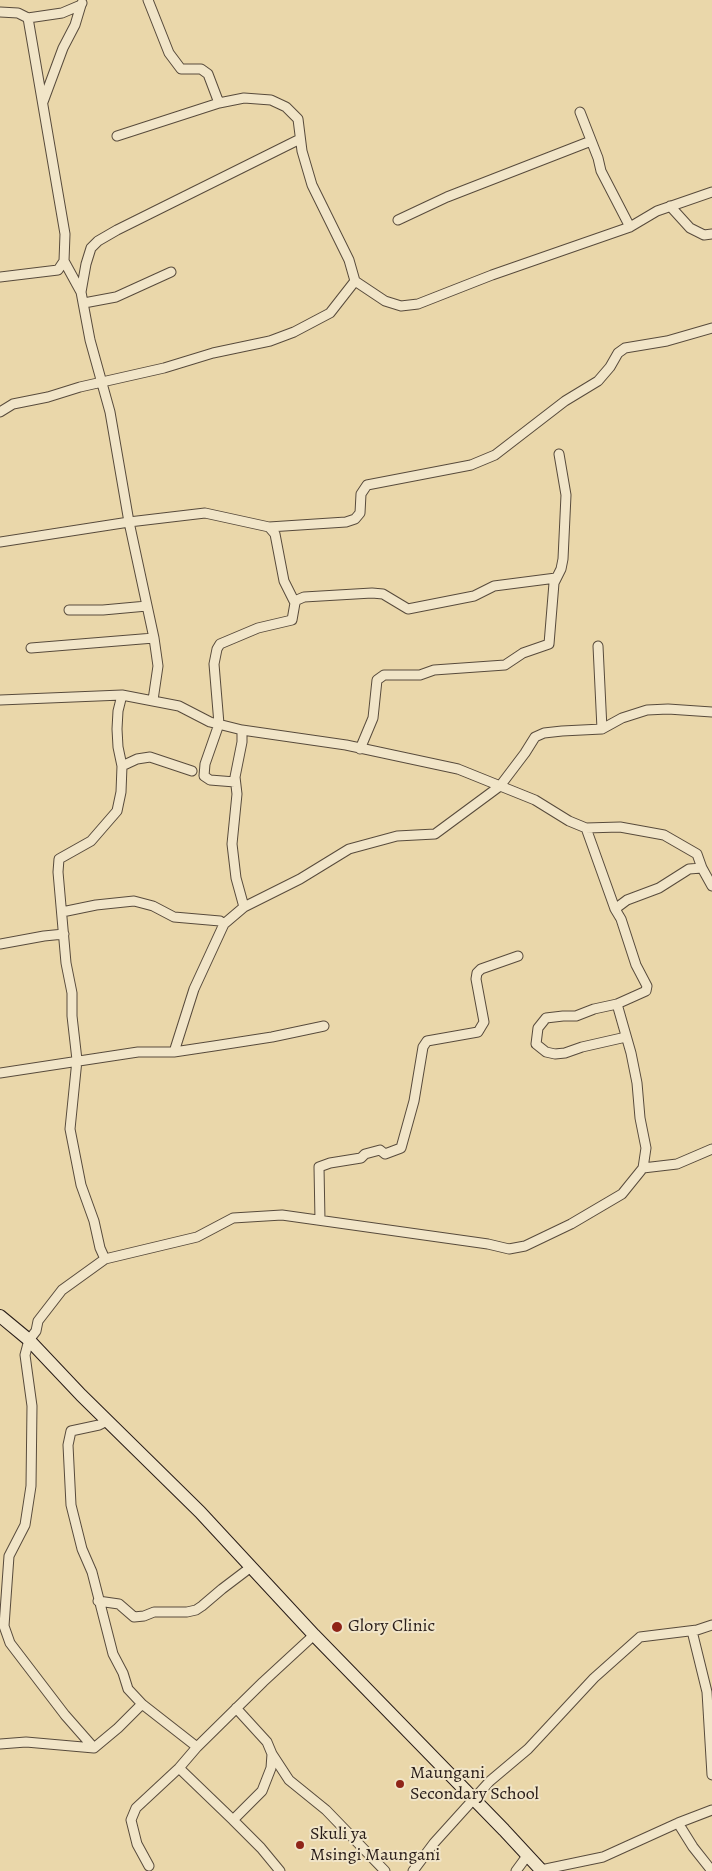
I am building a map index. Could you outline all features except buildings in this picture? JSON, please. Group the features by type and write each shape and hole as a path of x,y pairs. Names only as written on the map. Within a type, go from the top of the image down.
{"main road":[{"path":"0,1316 29,1340 107,1421 200,1512 314,1635 542,1870"}],"street":[{"path":"148,0 169,53 181,69 201,69 208,74 219,103"},
{"path":"0,12 18,13 28,18 62,14 82,2"},
{"path":"43,104 82,2"},
{"path":"28,18 65,234 64,261 81,292 84,303 100,382 110,412 129,522 154,638 158,666 153,700"},
{"path":"117,136 219,103 244,98 271,100 286,107 298,119 300,139 312,186 349,260 355,281 385,301 401,306 418,304 492,275 630,228 658,211 712,192"},
{"path":"580,112 604,178 630,228"},
{"path":"81,292 91,248 98,241 300,139"},
{"path":"398,220 447,197 591,141"},
{"path":"670,206 690,228 704,235 712,234"},
{"path":"0,277 58,270 64,261"},
{"path":"84,303 116,297 170,272"},
{"path":"0,412 13,404 164,368 213,353 270,342 294,332 330,312 355,281"},
{"path":"0,542 129,522 205,513 269,527 346,522 355,519 360,513 362,494 367,485 471,465 495,455 565,400 598,381 610,367 618,353 625,348 668,341 712,328"},
{"path":"360,749 373,718 377,680 384,675 420,675 434,670 505,665 523,653 549,644 556,578 561,569 563,559 566,495 559,454"},
{"path":"235,782 210,780 204,776 205,764 219,724 214,664 220,644 258,628 292,620 295,603 284,581 276,534 269,527"},
{"path":"295,603 304,597 372,593 383,594 408,609 474,596 494,586 556,578"},
{"path":"69,610 103,610 147,606"},
{"path":"31,648 154,638"},
{"path":"598,646 602,728"},
{"path":"105,1258 100,1248 94,1221 81,1185 70,1129 77,1060 58,872 60,859 91,841 118,811 122,792 122,766 118,747 118,711 122,696"},
{"path":"0,700 122,696 153,700 179,706 210,722 242,730 346,745 458,769 535,800 569,821 586,828 620,828 664,835 697,854 712,886"},
{"path":"174,1052 194,989 224,924 244,907 300,879 349,849 397,836 435,834 500,786 525,754 535,737 544,733 602,728 622,718 647,710 668,709 712,712"},
{"path":"242,730 242,742 235,782 237,800 232,844 236,878 244,907"},
{"path":"122,766 137,759 150,757 192,771"},
{"path":"586,828 615,910 621,919 636,966 646,986 646,991 616,1004 594,1008 576,1016 546,1018 538,1028 536,1044 546,1052 555,1054 626,1037"},
{"path":"615,910 627,900 659,888 689,869 702,868"},
{"path":"62,912 96,904 134,901 153,906 174,917 220,921 224,924"},
{"path":"0,944 64,934"},
{"path":"320,1220 319,1167 330,1163 361,1158 365,1154 380,1150 384,1154 401,1148 414,1101 423,1047 427,1042 478,1032 484,1022 476,979 477,973 481,969 518,956"},
{"path":"94,1748 65,1715 10,1643 4,1626 9,1556 24,1525 31,1486 32,1406 25,1355 29,1340 36,1331 38,1321 62,1290 105,1258 197,1237 233,1218 282,1214 488,1244 509,1249 526,1246 571,1224 622,1194 643,1168 646,1148 640,1118 637,1084 616,1004"},
{"path":"0,1073 138,1052 174,1052 272,1038 324,1026"},
{"path":"643,1168 677,1164 712,1150"},
{"path":"107,1421 71,1431 68,1445 71,1505 82,1549 92,1572 113,1654 123,1673 128,1689 142,1704 197,1747"},
{"path":"98,1601 119,1604 134,1617 154,1612 188,1612 202,1606 251,1567"},
{"path":"413,1871 434,1843 490,1781 528,1748 594,1678 640,1636 692,1631 712,1625"},
{"path":"692,1631 707,1692 712,1775"},
{"path":"149,1866 138,1844 131,1820 136,1808 179,1768 236,1708 314,1635"},
{"path":"0,1744 26,1742 94,1748 142,1704"},
{"path":"236,1708 267,1742 272,1754 289,1780 326,1810 385,1871"},
{"path":"233,1820 262,1791 271,1768 272,1754"},
{"path":"179,1768 261,1848 280,1871"},
{"path":"542,1870 604,1857 678,1823 712,1810"},
{"path":"678,1823 693,1847 712,1871"},
{"path":"516,1871 527,1856"}],"place":[{"name":"Glory Clinic","path":"337,1627"},
{"name":"Maungani Secondary School","path":"400,1784"},
{"name":"Skuli ya Msingi Maungani","path":"300,1845"}]}
